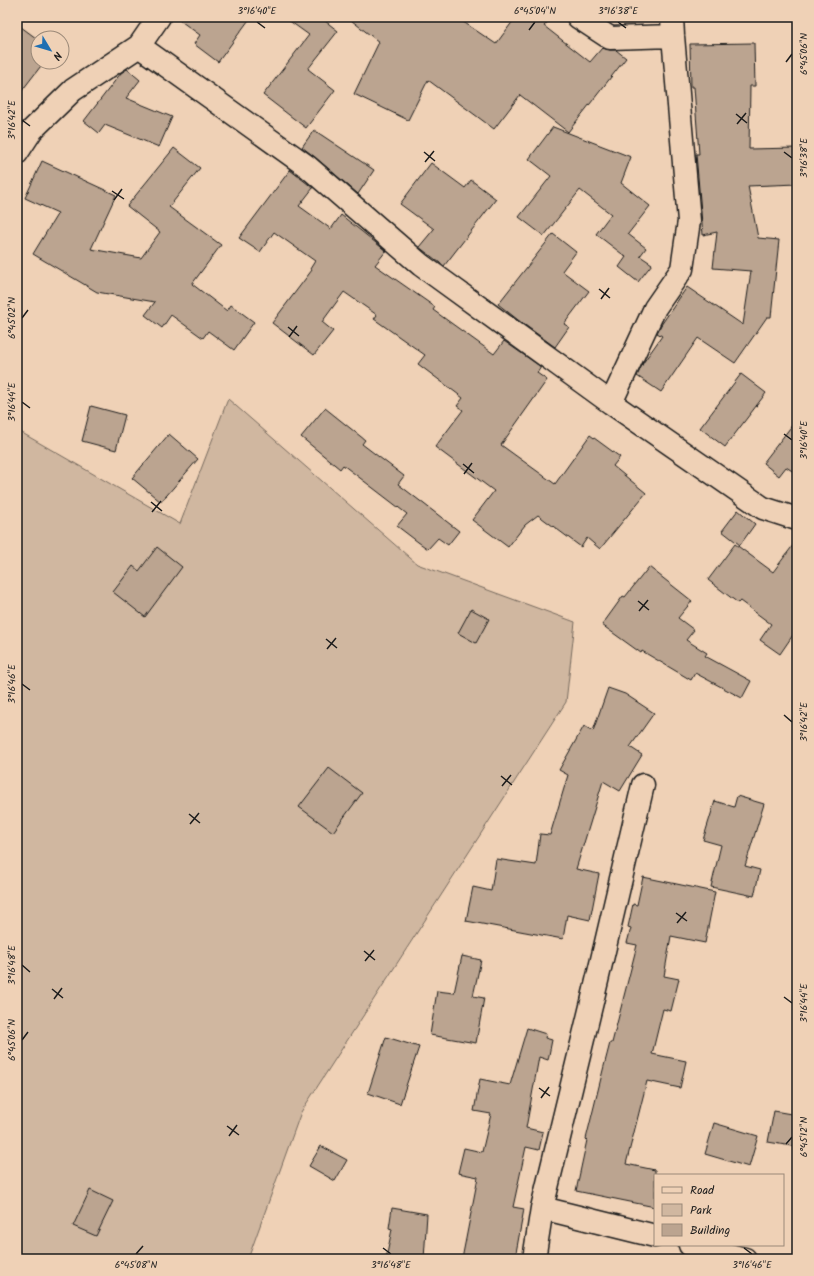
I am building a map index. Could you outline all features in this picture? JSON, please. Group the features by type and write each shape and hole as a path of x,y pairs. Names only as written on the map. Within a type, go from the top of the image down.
{"street":[{"path":"17,153 32,130 73,90 139,46 159,17"},
{"path":"578,17 610,38 672,27 689,221 682,269 655,308 611,403"},
{"path":"139,46 308,167 421,265 611,403 763,508 797,519"},
{"path":"534,1259 542,1208 643,785"},
{"path":"542,1208 654,1236"},
{"path":"694,1246 745,1259"}],"green space":[{"path":"228,399 417,564 575,622 566,702 301,1112 248,1259 17,1259 17,430 180,524"}],"building":[{"path":"175,17 251,17 218,62 194,44 200,35"},
{"path":"284,17 320,17 338,31 308,69 335,90 306,128 263,95 309,35"},
{"path":"347,17 456,17 496,44 516,17 552,17 544,26 590,62 602,48 616,50 626,58 568,132 520,95 494,129 428,80 408,120 354,94 379,42"},
{"path":"17,24 30,34 30,70 38,70 17,97"},
{"path":"754,43 755,86 750,86 749,149 797,148 797,184 748,186 758,238 779,240 771,317 767,317 735,363 698,338 661,392 637,376 643,363 662,336 657,333 661,325 687,287 743,325 751,271 713,268 717,232 703,235 696,154 699,154 694,87 691,87 690,44"},
{"path":"127,69 140,80 126,98 172,117 159,147 105,125 99,133 84,121 121,73"},
{"path":"553,127 631,157 621,183 650,206 628,234 646,248 640,256 652,264 638,282 619,267 626,257 596,234 611,214 580,190 544,236 519,217 551,176 529,159"},
{"path":"314,130 374,170 358,194 302,147"},
{"path":"174,148 200,168 169,207 221,245 192,284 227,311 231,305 254,322 234,350 208,331 203,338 171,315 162,328 145,315 155,302 97,292 33,254 58,213 25,198 42,161 116,195 91,249 141,258 160,232 127,206"},
{"path":"431,163 465,188 471,180 496,199 444,266 419,247 434,229 400,204"},
{"path":"290,170 313,188 299,206 331,229 341,215 386,251 375,265 435,307 433,310 494,354 504,341 541,367 537,373 547,380 501,445 555,484 590,435 620,457 613,466 646,493 600,549 587,538 581,547 538,515 525,525 508,547 472,520 494,491 435,447 463,410 457,406 463,398 418,364 425,355 374,319 377,315 344,292 322,322 333,331 314,355 272,323 312,270 310,269 315,261 274,232 260,252 239,238"},
{"path":"553,234 576,252 562,271 589,291 564,324 569,327 555,347 498,304"},
{"path":"741,374 766,393 725,447 700,428"},
{"path":"91,406 125,415 116,450 82,441"},
{"path":"325,408 365,440 362,444 404,476 398,484 459,531 448,545 438,538 428,549 418,542 397,526 407,514 343,465 340,469 301,437"},
{"path":"797,419 797,474 786,467 779,476 763,463"},
{"path":"169,434 198,459 161,502 132,478"},
{"path":"738,510 755,524 740,545 722,531"},
{"path":"797,540 797,629 780,654 760,640 771,624 740,601 738,603 708,580 735,544 773,572"},
{"path":"157,547 182,567 145,617 113,592 133,566 139,571"},
{"path":"649,567 692,601 678,618 694,630 686,640 707,653 705,656 751,681 742,698 695,673 691,680 642,651 641,653 602,625 623,596 625,597"},
{"path":"471,609 489,619 476,643 458,633"},
{"path":"608,688 625,694 654,713 630,747 642,755 620,791 603,781 576,869 599,874 590,920 567,915 563,939 466,921 473,887 491,891 496,859 536,865 540,834 550,835 568,775 559,770 584,726 593,731"},
{"path":"329,768 362,793 333,832 299,807"},
{"path":"737,796 764,804 745,866 760,870 754,896 711,887 721,845 703,840 715,801 734,807"},
{"path":"643,877 715,892 705,943 671,936 664,976 679,979 671,1011 663,1009 652,1054 686,1061 680,1088 647,1081 626,1164 655,1170 654,1207 576,1191 586,1139 603,1070 610,1043 612,1043 637,945 627,943 631,928 628,927 633,904 637,905"},
{"path":"462,956 481,960 473,996 484,998 476,1043 430,1035 437,991 454,993"},
{"path":"527,1028 546,1034 545,1038 552,1040 548,1060 539,1057 526,1128 543,1132 539,1150 526,1147 513,1207 524,1209 515,1258 497,1254 496,1259 462,1259 478,1177 458,1173 464,1148 482,1152 491,1114 474,1111 480,1079 510,1085"},
{"path":"386,1037 419,1047 400,1104 368,1093"},
{"path":"774,1111 797,1115 797,1147 768,1142"},
{"path":"714,1123 758,1136 749,1167 705,1154"},
{"path":"321,1146 347,1160 335,1181 309,1166"},
{"path":"90,1190 113,1201 96,1236 73,1226"},
{"path":"392,1208 427,1214 424,1259 386,1259 392,1229 389,1228"}]}
